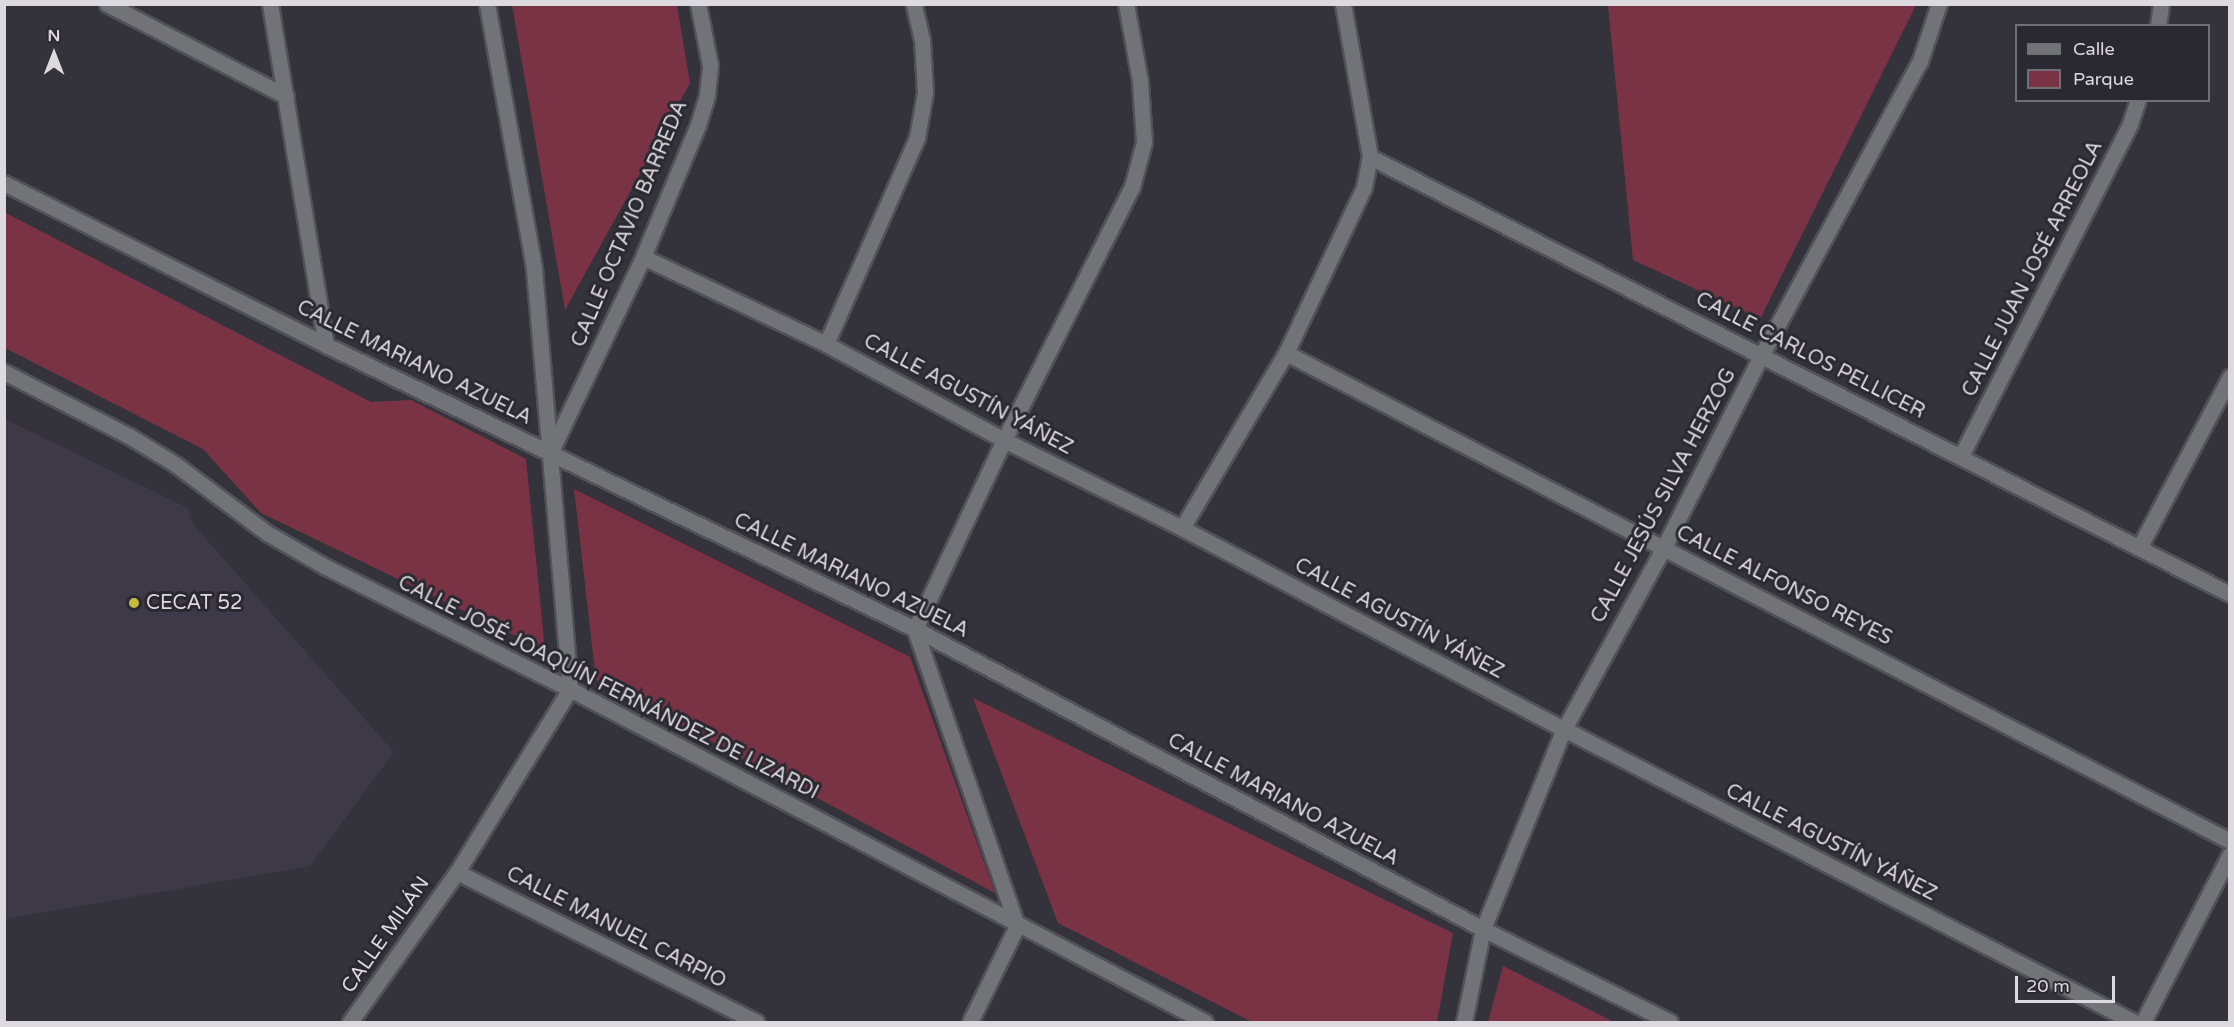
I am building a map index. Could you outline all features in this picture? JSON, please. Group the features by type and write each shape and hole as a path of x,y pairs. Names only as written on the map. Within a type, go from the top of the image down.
{"street":[{"path":"107,4 286,96"},
{"path":"270,4 326,345"},
{"path":"487,4 534,268 570,689"},
{"name":"CALLE OCTAVIO BARREDA","path":"551,452 643,257 698,125 707,95 710,65 698,4"},
{"path":"826,344 917,138 925,92 922,40 914,4"},
{"path":"970,1023 1017,926 915,629 1004,440 1132,187 1144,142 1140,81 1126,4"},
{"path":"1182,528 1286,353 1364,187 1370,157 1343,4"},
{"name":"CALLE JESÚS SILVA HERZOG","path":"1464,1023 1483,930 1564,729 1664,547 1761,356 1920,61 1940,4"},
{"path":"2158,24 2161,4"},
{"name":"CALLE JUAN JOSÉ ARREOLA","path":"1961,456 2130,124 2137,102"},
{"name":"CALLE CARLOS PELLICER","path":"1370,157 2229,594"},
{"name":"CALLE MARIANO AZUELA","path":"4,183 326,345 915,629 1483,930 1670,1023"},
{"name":"CALLE AGUSTÍN YÁÑEZ","path":"643,257 826,344 1004,440 1182,528 1564,729 2134,1023"},
{"name":"CALLE ALFONSO REYES","path":"1286,353 2229,841"},
{"name":"CALLE JOSÉ JOAQUÍN FERNÁNDEZ DE LIZARDI","path":"4,372 129,436 175,464 267,533 326,567 570,689 1205,1023"},
{"path":"2139,548 2229,377"},
{"name":"CALLE MILÁN","path":"350,1023 457,872 570,689"},
{"path":"2143,1023 2229,854"},
{"name":"CALLE MANUEL CARPIO","path":"457,872 756,1023"}],"shaded area":[{"name":"CECAT 52","path":"5,419 188,508 193,524 394,752 310,866 5,919"}],"green space":[{"path":"512,5 677,5 690,83 565,310"},
{"path":"1608,5 1916,5 1760,319 1633,260"},
{"path":"4,212 371,402 411,400 526,459 545,650 261,513 203,449 5,348"},
{"path":"574,489 910,657 995,893 596,680"},
{"path":"973,698 1453,933 1437,1022 1252,1022 1058,923"},
{"path":"1503,966 1614,1022 1488,1022"}],"place":[{"name":"CECAT 52","path":"134,603"}]}
